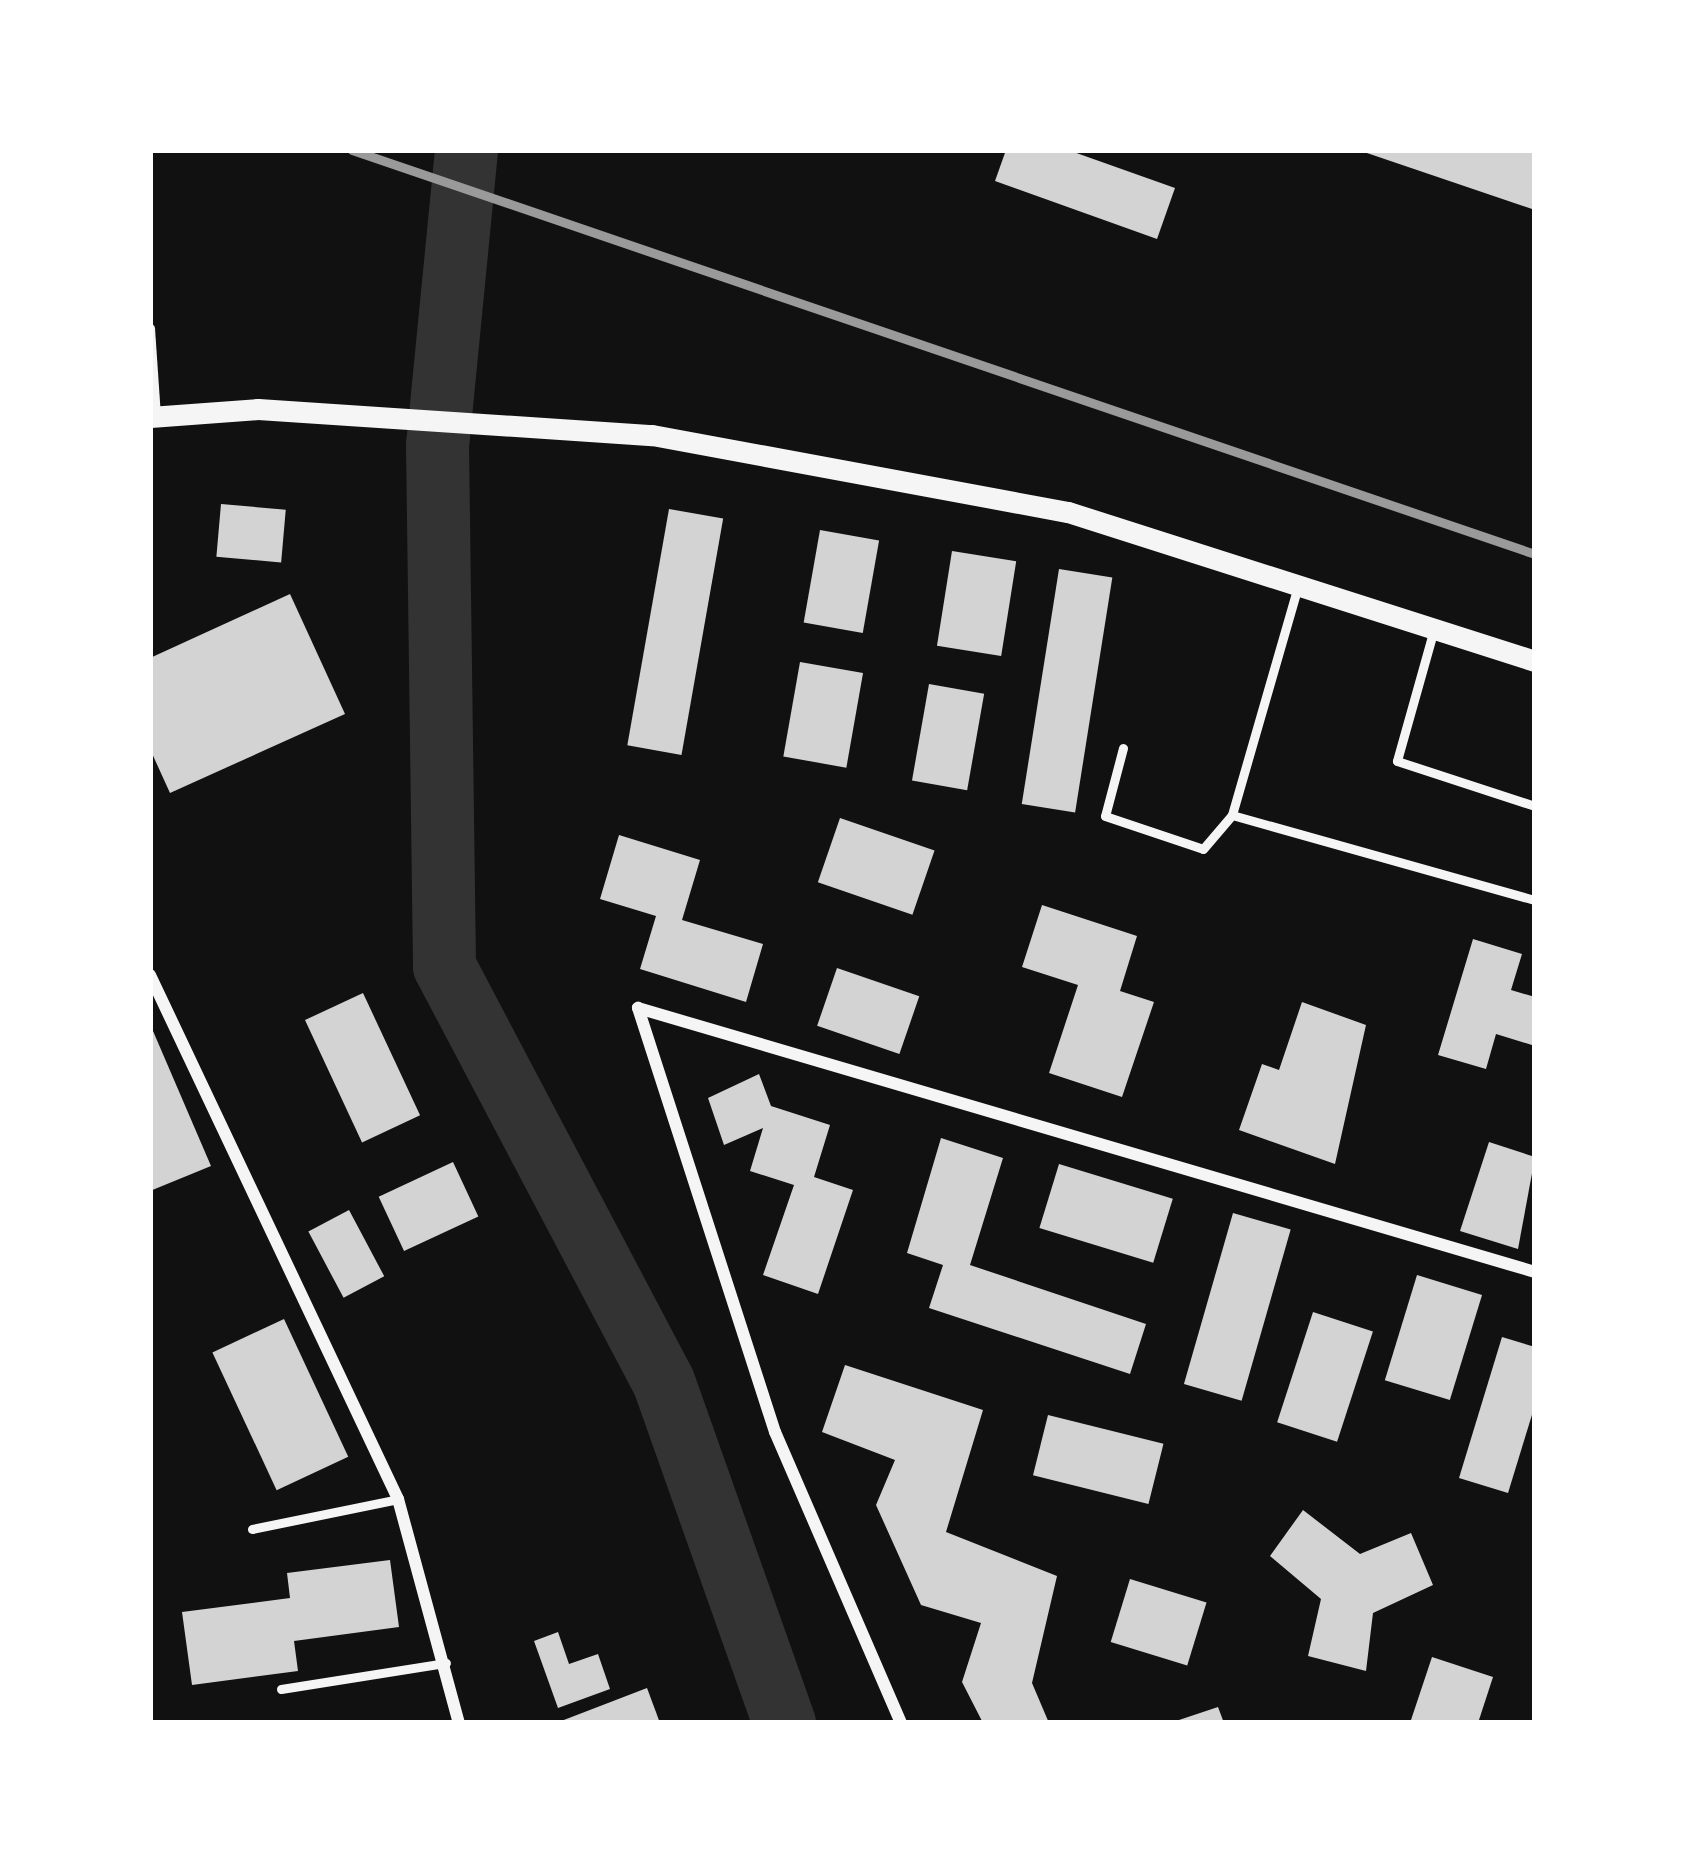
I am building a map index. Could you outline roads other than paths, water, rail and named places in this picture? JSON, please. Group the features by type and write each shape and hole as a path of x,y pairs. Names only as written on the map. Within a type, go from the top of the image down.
{"street":[{"path":"153,417 258,409 586,427 1068,512 1535,661"},
{"path":"151,980 398,1499 459,1723"},
{"path":"901,1723 775,1432 638,1008 1535,1272"}],"lane":[{"path":"150,328 153,417"},
{"path":"1123,748 1105,816 1202,848 1232,815 1298,586"},
{"path":"1434,629 1397,761 1535,806"},
{"path":"1232,815 1535,899"},
{"path":"252,1529 398,1499"},
{"path":"281,1689 446,1663"}],"waterway":[{"path":"466,150 437,444 444,966 663,1381 784,1723"}],"railway":[{"path":"352,150 1535,554"}]}
